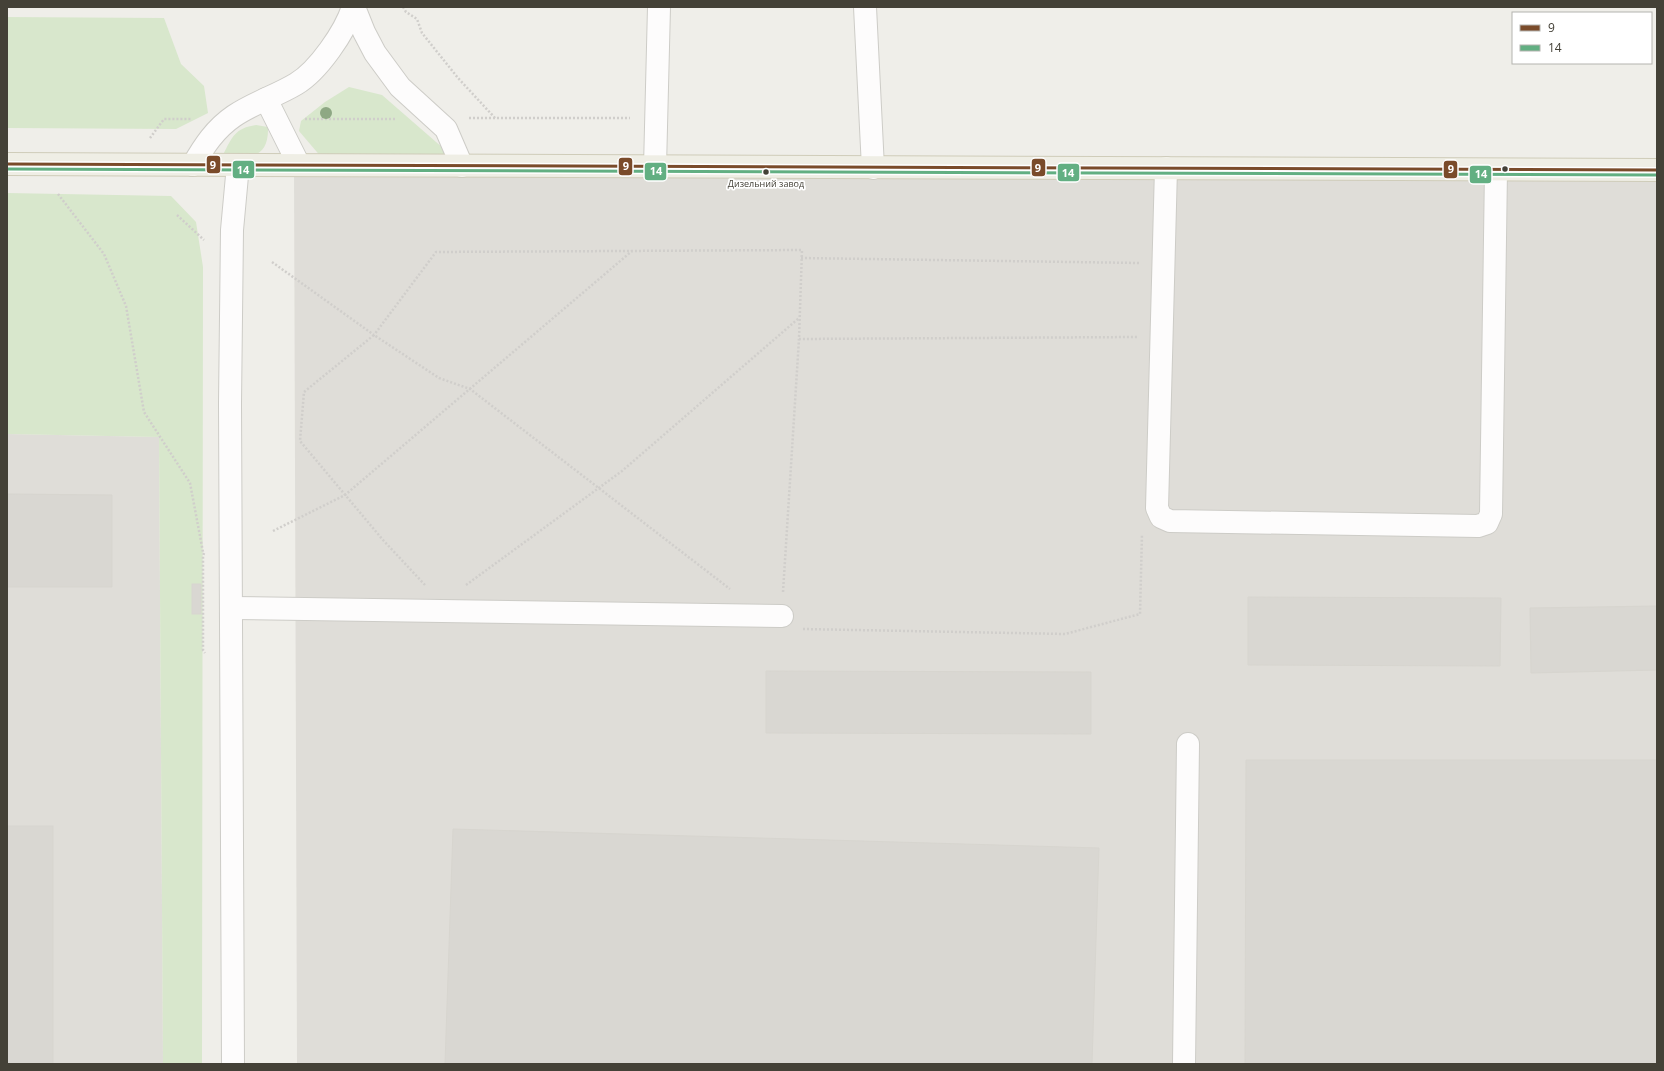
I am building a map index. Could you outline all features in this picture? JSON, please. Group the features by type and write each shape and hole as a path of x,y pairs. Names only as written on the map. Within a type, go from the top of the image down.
{"main road":[{"path":"7,164 1657,170"}],"street":[{"path":"193,165 209,138 232,117 297,84 314,68 336,41 348,21 353,7"},
{"path":"353,7 375,53 400,87 446,129 462,166"},
{"path":"655,167 659,7"},
{"path":"865,7 873,168"},
{"path":"266,99 299,165"},
{"path":"233,1064 232,230 238,165"},
{"path":"1166,168 1157,508 1161,517 1170,521 1478,526 1487,523 1491,514 1496,170"},
{"path":"232,608 782,616"},
{"path":"1184,1064 1188,744"}],"path":[{"path":"403,7 406,12 417,19 422,33 458,78 496,118"},
{"path":"58,194 104,254 126,306 144,412 190,483 203,552"},
{"path":"799,318 622,471 462,588 450,611 383,540 300,441 304,392 374,335 436,252 802,250 799,339 781,628 1065,634 1140,614 1143,527"},
{"path":"273,531 345,495 632,251"},
{"path":"801,258 1163,263"},
{"path":"272,262 374,335 439,378 470,389 734,592"},
{"path":"799,339 1161,337"}],"shaded area":[{"path":"294,165 1657,170 1657,1064 297,1064"},
{"path":"7,434 159,437 163,1064 7,1064"}],"green space":[{"path":"7,17 164,18 181,64 204,86 208,113 176,129 7,128"},
{"path":"349,87 382,95 451,155 322,158 299,131 301,121 325,102"},
{"path":"256,125 268,127 265,146 261,151 241,157 223,155 235,134 243,128"},
{"path":"7,193 171,196 196,222 203,267 202,1064 163,1064 159,437 7,434"}],"building":[{"path":"7,494 112,495 112,587 7,587"},
{"path":"192,584 201,584 201,614 192,614"},
{"path":"1248,597 1501,598 1500,666 1248,665"},
{"path":"1657,606 1657,670 1531,673 1530,608"},
{"path":"766,671 1091,672 1091,734 766,733"},
{"path":"1246,760 1657,760 1657,1064 1245,1064"},
{"path":"7,826 53,826 53,1064 7,1064"},
{"path":"453,829 1099,848 1092,1064 445,1064"}],"transit line":[{"name":"9","path":"7,164 1657,170"},
{"name":"14","path":"7,169 1657,175"}],"place":[{"name":"Дизельний завод","path":"766,172"}]}
